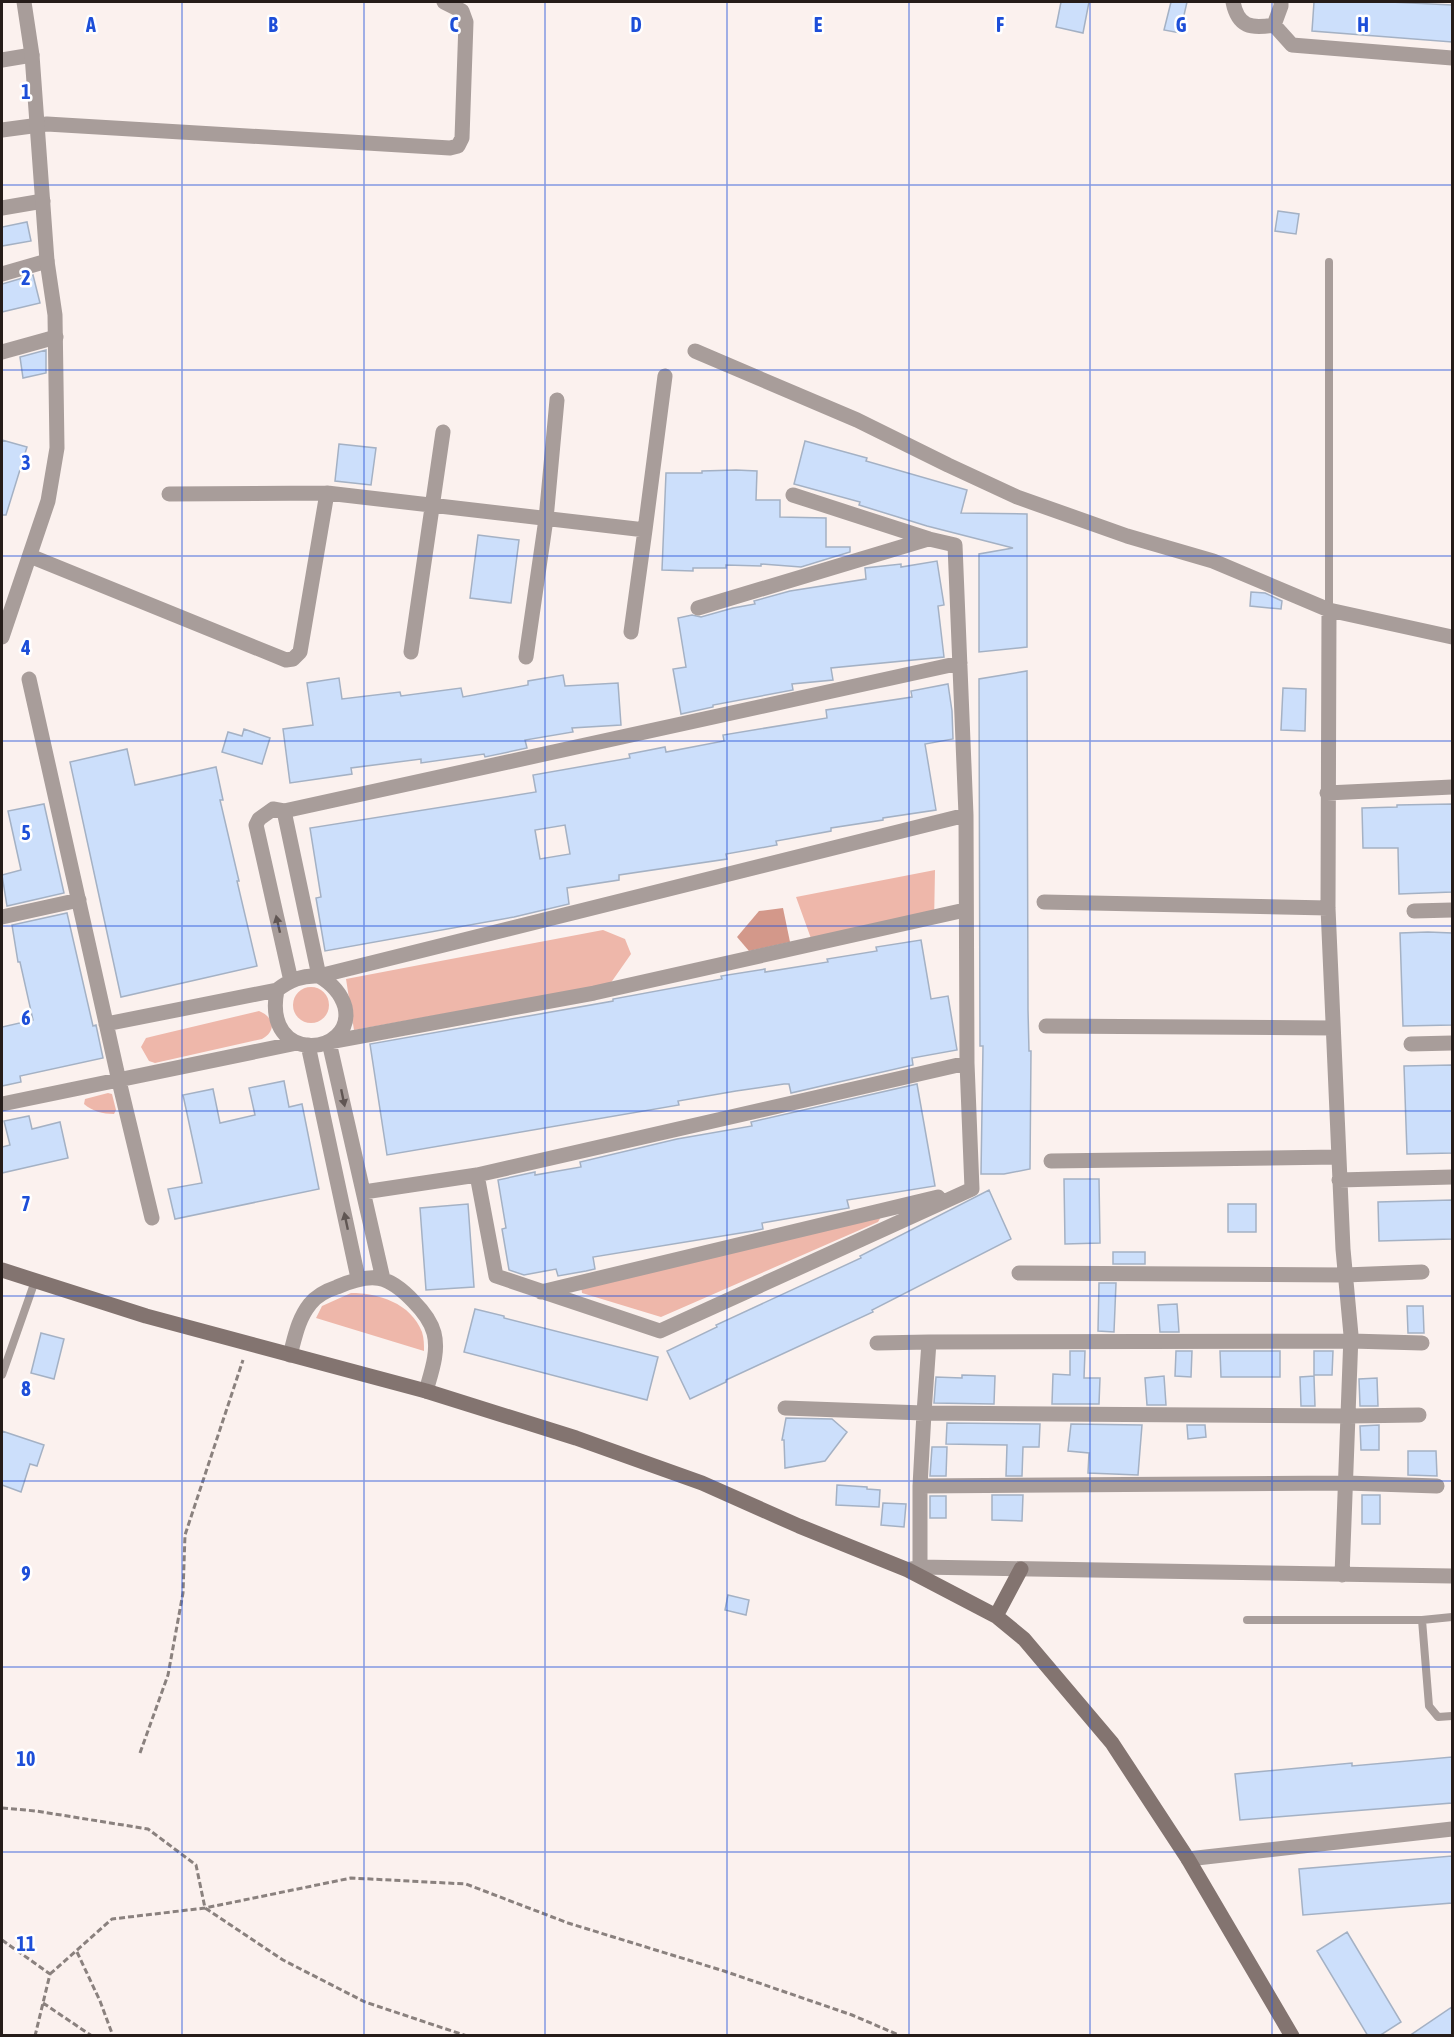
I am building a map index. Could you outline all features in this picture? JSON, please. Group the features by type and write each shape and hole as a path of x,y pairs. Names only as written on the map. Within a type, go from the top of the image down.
{"main road":[{"path":"2,1270 146,1316 426,1391 576,1438 702,1483 799,1526 914,1569 996,1616 1024,1639 1112,1743 1188,1859 1292,2036"},
{"path":"996,1616 1021,1569"}],"street":[{"path":"2,637 48,501 57,448 55,315 47,261 32,55 24,2"},
{"path":"2,130 36,124 438,147 458,146 462,138 466,22 462,11 444,2"},
{"path":"1233,2 1235,11 1244,24 1258,28 1274,25"},
{"path":"1274,25 1281,2"},
{"path":"1274,25 1292,45 1452,58"},
{"path":"2,60 32,55"},
{"path":"2,208 43,201"},
{"path":"2,274 47,261"},
{"path":"2,352 56,337"},
{"path":"695,351 857,420 1017,496 1127,536 1213,561 1329,610 1452,637"},
{"path":"631,632 665,376"},
{"path":"526,657 546,519 557,400"},
{"path":"411,652 443,432"},
{"path":"30,556 286,660 293,659 300,652 327,493"},
{"path":"169,494 327,493 645,530"},
{"path":"793,495 929,539 955,545 966,815 967,1063 972,1189"},
{"path":"698,608 929,539"},
{"path":"1329,610 1328,908 1339,1180 1351,1341 1342,1575"},
{"path":"291,981 256,825 259,819 273,809 284,811 960,663"},
{"path":"29,679 152,1218"},
{"path":"1327,793 1452,787"},
{"path":"284,811 319,976"},
{"path":"106,1024 277,990 306,975 319,976 966,815"},
{"path":"2,917 78,900"},
{"path":"1044,902 1328,908"},
{"path":"2,1104 302,1044 594,993 965,910"},
{"path":"1414,911 1452,910"},
{"path":"319,976 329,981 337,991 346,1012 339,1035 329,1041"},
{"path":"277,990 276,1008 281,1030 287,1039 302,1044"},
{"path":"1046,1026 1333,1028"},
{"path":"329,1041 383,1279"},
{"path":"1411,1044 1452,1043"},
{"path":"302,1044 358,1278"},
{"path":"364,1192 477,1175 967,1063"},
{"path":"1051,1161 1338,1157"},
{"path":"477,1175 496,1276 660,1331 972,1189"},
{"path":"1339,1180 1452,1177"},
{"path":"541,1292 972,1189"},
{"path":"1019,1273 1345,1275 1422,1272"},
{"path":"290,1355 299,1322 311,1302 328,1290 358,1278 383,1279 394,1284 411,1298 422,1310 434,1332 435,1353 426,1391"},
{"path":"877,1343 1351,1341 1422,1343"},
{"path":"929,1342 914,1569 1452,1576"},
{"path":"786,1408 924,1413 1419,1415"},
{"path":"920,1486 1346,1483 1437,1486"},
{"path":"1188,1859 1452,1829"}],"lane":[{"path":"1329,262 1329,610"},
{"path":"2,1375 35,1281"},
{"path":"1247,1620 1422,1620 1452,1617"},
{"path":"1422,1620 1429,1706 1438,1717 1452,1716"}],"path":[{"path":"140,1753 168,1676 183,1593 185,1535 248,1344"},
{"path":"2,1808 36,1811 148,1830 196,1865 205,1908 283,1960 365,2002 467,2036"},
{"path":"35,2036 50,1974 112,1919 205,1908 351,1878 466,1884 568,1923 724,1971 852,2015 902,2036"},
{"path":"2,1940 50,1974"},
{"path":"76,1951 100,2001 113,2036"},
{"path":"43,2003 92,2036"}],"shaded area":[{"path":"935,870 934,924 813,944 796,897"},
{"path":"783,908 790,942 749,951 737,937 759,911"},
{"path":"603,930 625,939 631,954 610,984 354,1030 346,979"},
{"path":"311,987 324,992 329,1005 324,1018 311,1023 298,1018 293,1005 298,992"},
{"path":"259,1011 268,1017 272,1024 270,1032 262,1039 155,1063 149,1061 141,1047 146,1038"},
{"path":"112,1094 116,1110 114,1114 98,1112 84,1104 85,1099"},
{"path":"884,1212 878,1222 661,1317 582,1293 581,1285"},
{"path":"351,1293 372,1295 402,1307 417,1322 422,1332 424,1351 316,1318 322,1306"}],"building":[{"path":"1061,2 1089,2 1083,33 1056,27"},
{"path":"1171,2 1187,2 1180,33 1164,30"},
{"path":"1314,2 1452,5 1452,42 1312,31"},
{"path":"1278,211 1299,214 1296,234 1275,231"},
{"path":"27,222 31,241 2,246 2,227"},
{"path":"33,275 40,303 2,312 2,284"},
{"path":"46,350 46,373 23,378 20,357"},
{"path":"2,440 27,447 6,515 2,515"},
{"path":"805,441 967,490 961,513 1027,514 1027,647 979,652 979,554 1013,548 927,526 859,505 860,502 794,484"},
{"path":"339,444 376,448 371,485 335,481"},
{"path":"757,471 756,500 780,500 780,517 826,518 826,547 850,547 850,552 801,567 761,564 761,566 726,565 726,568 693,568 693,571 662,570 666,473"},
{"path":"478,535 519,540 511,603 470,598"},
{"path":"937,561 944,605 938,606 944,657 831,668 833,680 792,684 793,690 713,705 713,707 681,714 673,669 686,667 678,618 692,615 701,617 755,604 754,601 790,591 866,579 865,568 901,564 901,567"},
{"path":"1251,592 1265,593 1282,601 1281,609 1250,606"},
{"path":"1027,671 1030,1169 1004,1174 981,1174 983,1046 980,1046 979,679"},
{"path":"563,675 565,686 618,683 621,725 572,728 573,732 525,740 527,748 485,757 484,754 421,763 421,759 351,768 352,774 290,783 283,729 313,725 307,683 339,678 342,699 400,692 401,696 461,688 463,697 528,685 528,681"},
{"path":"948,684 953,739 925,744 936,810 831,828 831,831 776,841 777,845 726,854 727,859 619,875 619,880 567,888 569,904 514,917 325,951 316,898 321,897 310,828 536,792 533,775 630,758 629,754 665,747 666,752 724,741 723,735 827,718 826,710 912,697 911,691","holes":["565,825 570,854 540,859 535,830"]},
{"path":"1283,688 1306,689 1305,731 1281,730"},
{"path":"244,729 270,738 262,764 222,752 228,732 242,736"},
{"path":"127,749 135,785 216,767 223,800 220,800 257,966 121,997 70,762"},
{"path":"44,804 64,893 7,906 2,875 21,870 8,811"},
{"path":"1452,804 1452,892 1399,894 1398,848 1363,848 1362,808"},
{"path":"67,913 93,1026 96,1025 103,1058 20,1076 21,1082 2,1086 2,1027 33,1020 20,962 18,962 12,925"},
{"path":"1400,933 1452,933 1452,1025 1403,1026"},
{"path":"921,940 931,999 948,996 957,1050 912,1058 913,1065 791,1093 789,1084 736,1091 678,1101 679,1105 387,1155 370,1044 613,1001 613,999 722,979 721,976 828,962 827,959 877,951 876,947"},
{"path":"1452,1065 1452,1153 1407,1154 1404,1066"},
{"path":"284,1081 289,1107 302,1104 319,1189 175,1219 168,1189 202,1183 183,1095 213,1089 220,1123 255,1115 249,1088"},
{"path":"917,1084 935,1186 847,1200 849,1208 762,1223 763,1229 593,1257 595,1269 586,1271 558,1276 556,1269 524,1275 509,1270 502,1229 506,1228 498,1180 535,1172 535,1175 581,1167 580,1162 677,1139 752,1126 751,1122"},
{"path":"29,1116 32,1129 60,1122 68,1158 2,1173 2,1147 10,1145 4,1121"},
{"path":"1064,1179 1099,1179 1100,1243 1065,1244"},
{"path":"989,1190 1011,1239 872,1310 873,1312 690,1399 667,1351 717,1327 716,1325 861,1258 860,1256"},
{"path":"1452,1200 1452,1239 1379,1241 1378,1202"},
{"path":"468,1204 474,1287 426,1290 420,1208"},
{"path":"1228,1204 1256,1204 1256,1232 1228,1232"},
{"path":"1113,1252 1145,1252 1145,1264 1113,1264"},
{"path":"1099,1283 1116,1283 1114,1332 1098,1331"},
{"path":"1177,1304 1179,1332 1160,1332 1158,1305"},
{"path":"1407,1306 1423,1306 1424,1333 1408,1333"},
{"path":"475,1309 658,1357 647,1400 464,1352"},
{"path":"41,1333 64,1339 54,1379 31,1373"},
{"path":"1070,1351 1085,1351 1084,1378 1100,1378 1099,1404 1052,1404 1053,1374 1070,1375"},
{"path":"1176,1351 1192,1351 1191,1377 1175,1376"},
{"path":"1220,1351 1280,1351 1280,1377 1221,1377"},
{"path":"1314,1351 1333,1351 1332,1375 1314,1375"},
{"path":"962,1375 995,1376 994,1404 934,1403 936,1377 962,1378"},
{"path":"1164,1376 1166,1405 1147,1405 1145,1378"},
{"path":"1314,1376 1315,1406 1301,1406 1300,1377"},
{"path":"1377,1378 1378,1406 1360,1406 1359,1379"},
{"path":"786,1418 832,1419 847,1432 825,1461 785,1468 784,1440 782,1440"},
{"path":"947,1423 1040,1424 1039,1447 1023,1447 1022,1476 1006,1476 1007,1445 946,1444"},
{"path":"1071,1424 1142,1425 1138,1475 1088,1473 1089,1453 1068,1451"},
{"path":"1187,1425 1205,1425 1206,1437 1188,1439"},
{"path":"1379,1425 1379,1450 1361,1450 1360,1426"},
{"path":"2,1431 44,1445 37,1466 30,1464 21,1492 2,1485"},
{"path":"932,1447 947,1447 946,1476 930,1476"},
{"path":"1408,1451 1436,1451 1437,1476 1408,1475"},
{"path":"837,1485 880,1490 879,1507 836,1505"},
{"path":"992,1495 1023,1495 1022,1521 992,1520"},
{"path":"1362,1495 1380,1495 1380,1524 1362,1524"},
{"path":"930,1496 946,1496 946,1518 930,1518"},
{"path":"883,1503 906,1504 904,1527 881,1525"},
{"path":"728,1595 749,1600 746,1615 725,1610"},
{"path":"1452,1757 1452,1803 1240,1820 1235,1774 1352,1763 1352,1766"},
{"path":"1452,1856 1452,1903 1303,1915 1299,1869"},
{"path":"1347,1932 1401,2022 1379,2036 1368,2036 1317,1951"},
{"path":"1452,2007 1452,2036 1409,2036"}]}
